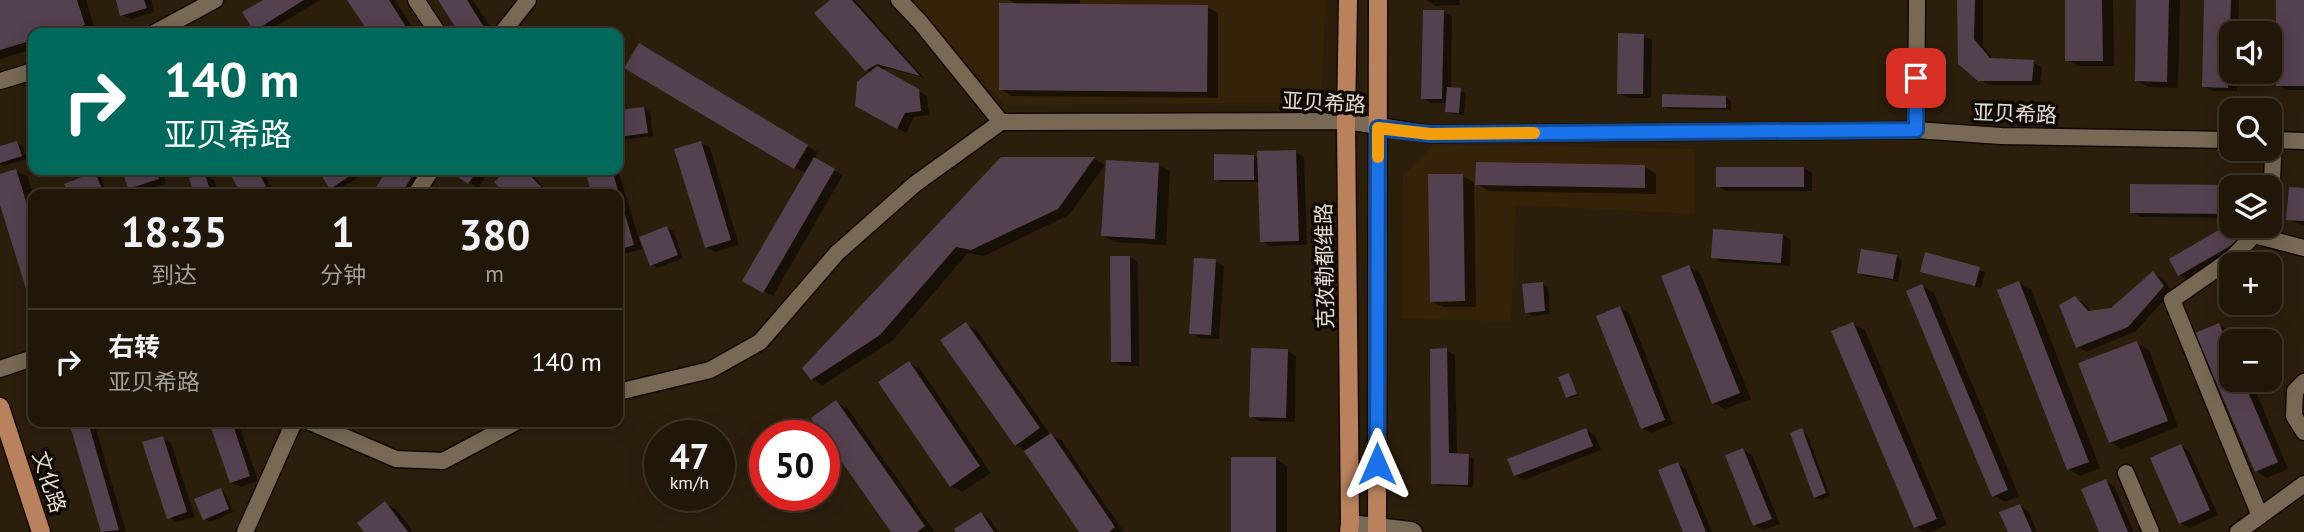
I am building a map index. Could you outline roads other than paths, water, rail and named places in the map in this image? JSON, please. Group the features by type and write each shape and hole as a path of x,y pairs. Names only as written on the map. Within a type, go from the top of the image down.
{"main road":[{"name":"克孜勒都维路","path":"1348,0 1346,121 1350,528"},
{"path":"1378,0 1378,530"},
{"name":"文化路","path":"0,407 41,532"}],"street":[{"path":"163,28 215,0"},
{"path":"416,0 435,28"},
{"path":"506,28 528,0"},
{"path":"623,391 710,370 761,342 837,253 915,184 1001,122 899,0"},
{"path":"1916,130 1917,0"},
{"path":"0,81 28,73"},
{"name":"亚贝希路","path":"1001,122 1346,121 1430,134 1916,130 2001,136 2219,140"},
{"path":"2282,140 2304,141"},
{"path":"2251,238 2231,259 2172,300 2260,516"},
{"path":"2278,238 2304,248"},
{"path":"0,369 28,360"},
{"path":"2304,382 2295,391 2294,416 2304,432"},
{"path":"245,532 293,427"},
{"path":"321,427 396,460 443,461 507,427"},
{"path":"2126,474 2151,532"},
{"path":"2238,532 2304,484"},
{"path":"1350,528 1414,532"}]}
